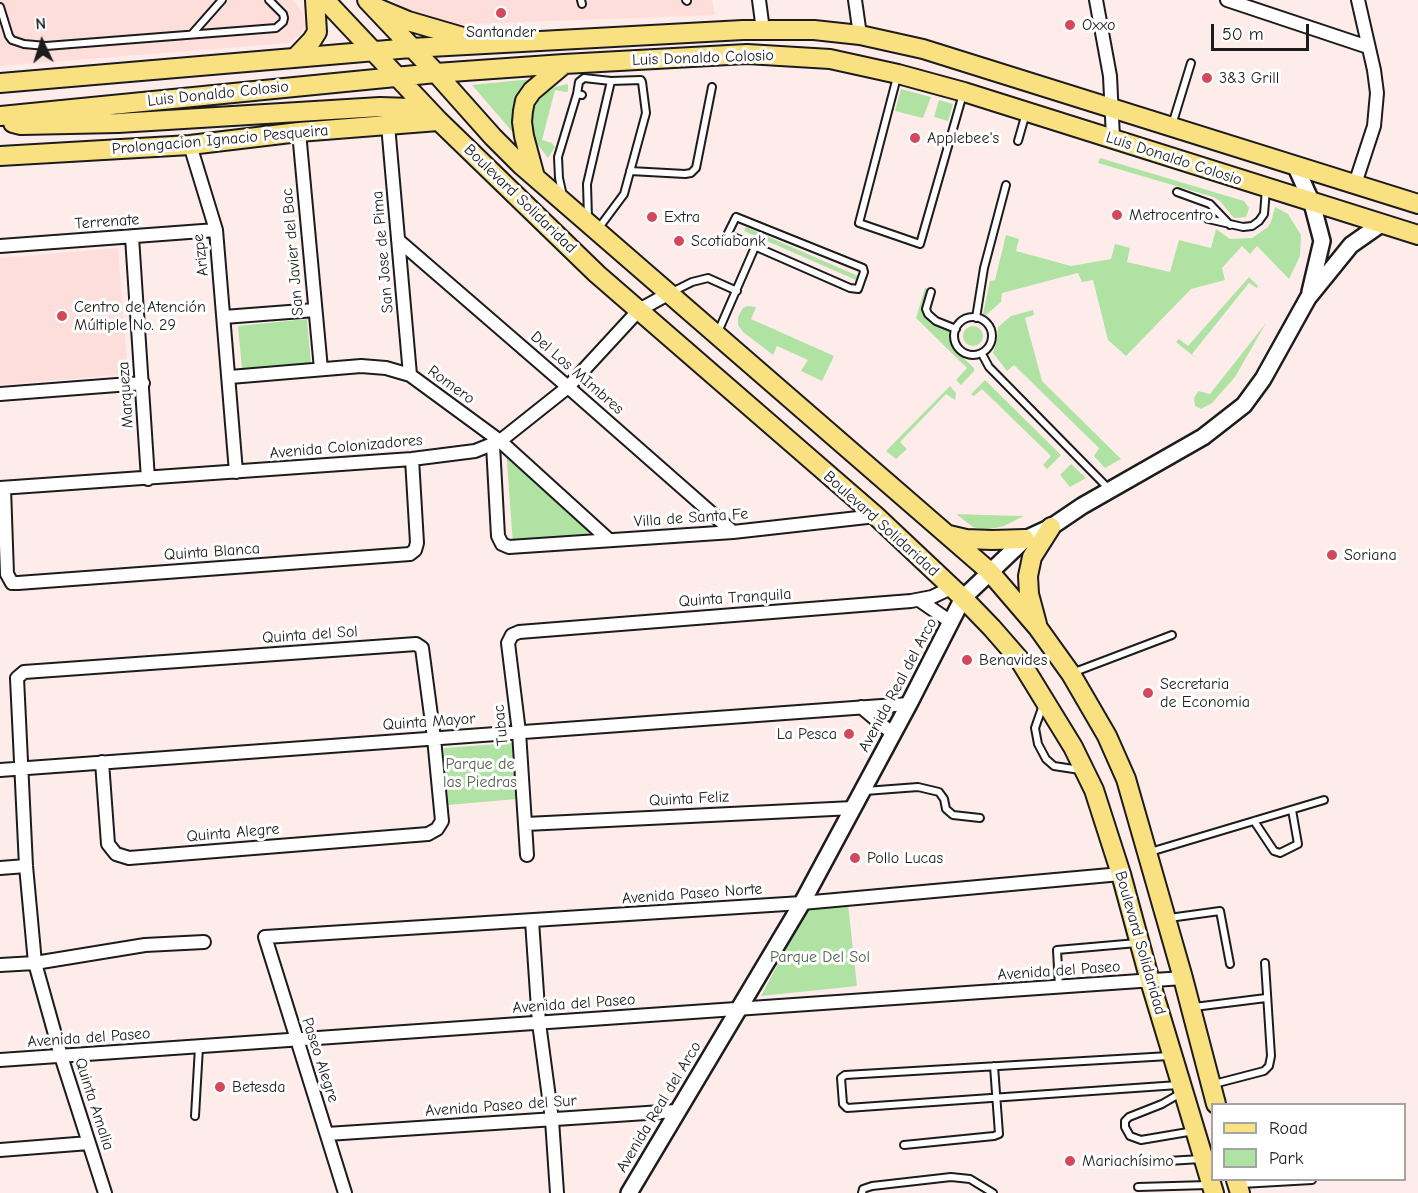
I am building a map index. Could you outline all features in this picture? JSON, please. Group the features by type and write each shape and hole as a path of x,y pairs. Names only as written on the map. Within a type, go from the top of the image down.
{"main road":[{"path":"295,58 312,40 316,32 318,22 315,0"},
{"name":"Boulevard Solidaridad","path":"325,0 439,121 597,274 876,516 957,593 1019,659 1073,747 1094,790 1121,874 1150,981 1213,1189"},
{"path":"369,3 440,31 492,45"},
{"name":"Boulevard Solidaridad","path":"369,3 436,73 492,137 593,229 989,571 1038,628 1071,674 1107,736 1121,768 1183,978 1216,1103"},
{"name":"Luis Donaldo Colosio","path":"0,83 411,48 763,30 814,30 860,35 923,49 1418,204"},
{"name":"Luis Donaldo Colosio","path":"0,118 436,73 747,54 830,59 964,92 1418,235"},
{"path":"535,177 524,136 522,111 532,91 564,64"},
{"path":"0,118 21,125 118,123 396,107 412,108 439,121"},
{"name":"Prolongacion Ignacio Pesqueira","path":"0,156 190,145 299,132 439,121"},
{"path":"1038,628 1029,594 1028,576 1032,557 1051,527"},
{"path":"947,534 966,539 1025,539"}],"street":[{"path":"759,0 763,30"},
{"path":"855,0 860,35"},
{"path":"1096,0 1110,76 1113,138"},
{"path":"1227,0 1368,47"},
{"path":"1354,184 1374,126 1377,93 1358,0"},
{"name":"San Jose de Pima","path":"388,125 410,375"},
{"name":"San Javier del Bac","path":"299,132 321,369"},
{"name":"Arizpe","path":"190,145 216,230 230,377 236,472"},
{"name":"Avenida Real del Arco","path":"1295,165 1311,203 1322,241 1308,298"},
{"name":"Avenida Real del Arco","path":"629,1193 802,903 951,622 957,593 989,571 1025,539 1051,527 1203,437 1244,405 1263,379 1308,298 1351,245 1381,224"},
{"name":"Terrenate","path":"0,246 216,230"},
{"name":"Marqueza","path":"132,237 148,479"},
{"name":"Del Los MImbres","path":"398,240 733,532"},
{"name":"Avenida Colonizadores","path":"2,488 412,459 476,451 496,443 568,387 639,310 668,294"},
{"path":"224,317 315,310"},
{"name":"Romero","path":"230,377 361,366 386,368 410,375 496,443 609,540"},
{"path":"0,394 142,383"},
{"name":"Villa de Santa Fe","path":"496,443 498,536 502,544 509,547 733,532 876,516"},
{"name":"Quinta Blanca","path":"2,488 7,574 12,583 18,584 410,554 415,550 417,543 412,459"},
{"name":"Quinta Tranquila","path":"519,632 919,600 957,593"},
{"path":"919,600 951,622"},
{"name":"Tubac","path":"519,632 512,635 508,644 519,732 527,855"},
{"name":"Quinta del Sol","path":"24,672 416,644 422,648 424,654 442,821"},
{"name":"Quinta Amalia","path":"24,672 17,678 27,866 35,963 105,1193"},
{"name":"Quinta Mayor","path":"0,770 909,704"},
{"path":"861,707 892,734"},
{"name":"Quinta Alegre","path":"102,762 108,844 116,854 129,858 428,834 437,829 442,821"},
{"name":"Quinta Feliz","path":"526,824 853,808"},
{"path":"0,868 27,866"},
{"name":"Avenida Paseo Norte","path":"265,937 802,903 1121,874"},
{"path":"532,921 539,1023 552,1120 557,1193"},
{"name":"Paseo Alegre","path":"265,937 345,1193"},
{"path":"0,965 35,963 145,945 204,942"},
{"name":"Avenida del Paseo","path":"0,1060 1183,978"},
{"name":"Avenida Paseo del Sur","path":"327,1134 677,1111"},
{"path":"0,1150 89,1143"}],"lane":[{"path":"191,34 222,0"},
{"path":"0,7 9,36 18,42 34,46 276,28 280,26 284,18 269,0"},
{"path":"1172,127 1191,63"},
{"path":"898,74 859,223 920,244 964,92"},
{"path":"566,205 559,178 558,157 572,122 582,79 641,80 646,113 624,194 593,229"},
{"path":"593,229 586,193 593,147 611,81"},
{"path":"630,171 685,174 696,168 712,87"},
{"path":"1018,141 1026,112"},
{"path":"976,318 984,268 1006,184"},
{"path":"1208,219 1230,225 1252,226 1264,214 1266,188"},
{"path":"1177,192 1210,204 1230,225"},
{"path":"736,217 863,268 864,272 858,288 855,289 755,247 729,235 728,232 736,217"},
{"path":"717,335 755,247"},
{"path":"668,294 692,282 708,278 737,291"},
{"path":"931,292 926,309 928,314 936,321 956,329"},
{"path":"976,318 985,321 992,332 991,345 982,354 974,355 960,350 954,339 959,323 965,319 976,318"},
{"path":"982,354 989,367 1110,490"},
{"path":"1071,674 1172,635"},
{"path":"1044,699 1035,728 1038,744 1046,759 1054,766 1084,770"},
{"path":"862,791 918,787 939,792 944,799 946,809 953,815 980,818"},
{"path":"1147,853 1324,801"},
{"path":"1254,821 1274,851 1280,853 1299,844 1292,810"},
{"path":"1166,918 1220,911 1230,964"},
{"path":"1059,987 1058,950 1140,942"},
{"path":"1211,1085 1264,1071 1269,1066 1271,1056 1265,963"},
{"path":"1191,1007 1266,999"},
{"path":"195,1116 199,1047"},
{"path":"1173,1056 842,1076 843,1104 846,1108 998,1097 1183,1088"},
{"path":"904,1145 999,1134 994,1066"},
{"path":"1183,1088 1162,1104 1129,1117 1125,1121 1125,1127 1130,1136 1141,1140 1196,1131"},
{"path":"1134,1163 1204,1159"},
{"path":"861,1193 863,1189 872,1186 951,1177 970,1179 993,1193"},
{"path":"1238,1186 1291,1181"},
{"path":"1138,1187 1213,1189"}],"shaded area":[{"path":"0,0 294,0 303,14 306,25 300,35 289,43 0,66"},
{"path":"393,0 712,0 715,15 443,25 403,9"},
{"name":"Centro de Atención Múltiple No. 29","path":"118,248 128,374 0,385 0,258"}],"green space":[{"path":"532,79 516,104 513,117 516,136 472,85"},
{"path":"568,84 566,92 555,90 542,140 552,143 555,147 548,158 533,138 530,128 531,114 537,102 545,94 555,87"},
{"path":"901,89 931,97 923,118 895,111"},
{"path":"939,100 953,104 948,121 934,117"},
{"path":"1100,158 1244,201 1249,208 1248,212 1246,217 1234,218 1220,201 1213,197 1098,163"},
{"path":"1275,207 1288,214 1301,235 1300,256 1289,279 1257,246 1250,254 1242,246 1222,268 1225,280 1191,289 1126,356 1108,340 1093,280 1082,282 1078,273 1002,293 1001,302 986,315 983,314 990,281 995,280 1006,235 1019,239 1016,251 1071,266 1111,259 1115,244 1130,248 1127,262 1170,272 1179,240 1211,248 1216,229 1230,239 1252,238 1268,227"},
{"path":"746,227 858,276 856,280 744,231"},
{"path":"1249,277 1258,286 1257,288 1249,283 1192,354 1197,359 1176,342 1179,339 1188,346"},
{"path":"925,288 928,289 922,308 923,313 933,323 951,332 955,350 974,368 974,371 961,385 956,380 967,368 916,318"},
{"path":"756,307 751,319 834,356 822,381 801,371 808,360 777,346 773,355 743,332 738,325 738,317 743,308"},
{"path":"1033,310 1034,315 1025,318 1042,381 1121,459 1105,468 1094,456 1099,448 1014,365 1007,371 993,353 998,327 1011,316"},
{"path":"307,319 311,363 242,369 238,326"},
{"path":"1266,323 1235,377 1212,403 1201,409 1195,406 1194,398 1198,391 1210,394"},
{"path":"973,326 980,329 983,336 980,343 973,346 966,343 963,336 966,329"},
{"path":"985,380 1061,455 1047,469 1043,465 1051,456 982,389 974,396 971,394"},
{"path":"950,386 956,393 955,400 946,394 900,442 907,449 896,459 886,451"},
{"path":"506,448 607,540 513,545"},
{"path":"1071,464 1086,478 1070,487 1060,475"},
{"path":"956,514 1024,516 1004,526 985,530 973,527"},
{"name":"Parque de las Piedras","path":"512,743 517,799 448,805 444,748"},
{"name":"Parque Del Sol","path":"848,904 857,986 761,996 808,908"}],"place":[{"name":"Santander","path":"501,13"},
{"name":"Oxxo","path":"1070,25"},
{"name":"3&3 Grill","path":"1207,78"},
{"name":"Applebee's","path":"915,138"},
{"name":"Metrocentro","path":"1117,215"},
{"name":"Extra","path":"652,217"},
{"name":"Scotiabank","path":"679,241"},
{"name":"Centro de Atención Múltiple No. 29","path":"62,316"},
{"name":"Soriana","path":"1332,555"},
{"name":"Benavides","path":"967,660"},
{"name":"Secretaria de Economia","path":"1148,693"},
{"name":"La Pesca","path":"849,734"},
{"name":"Pollo Lucas","path":"855,858"},
{"name":"Betesda","path":"220,1087"},
{"name":"Mariachísimo","path":"1070,1161"}]}
